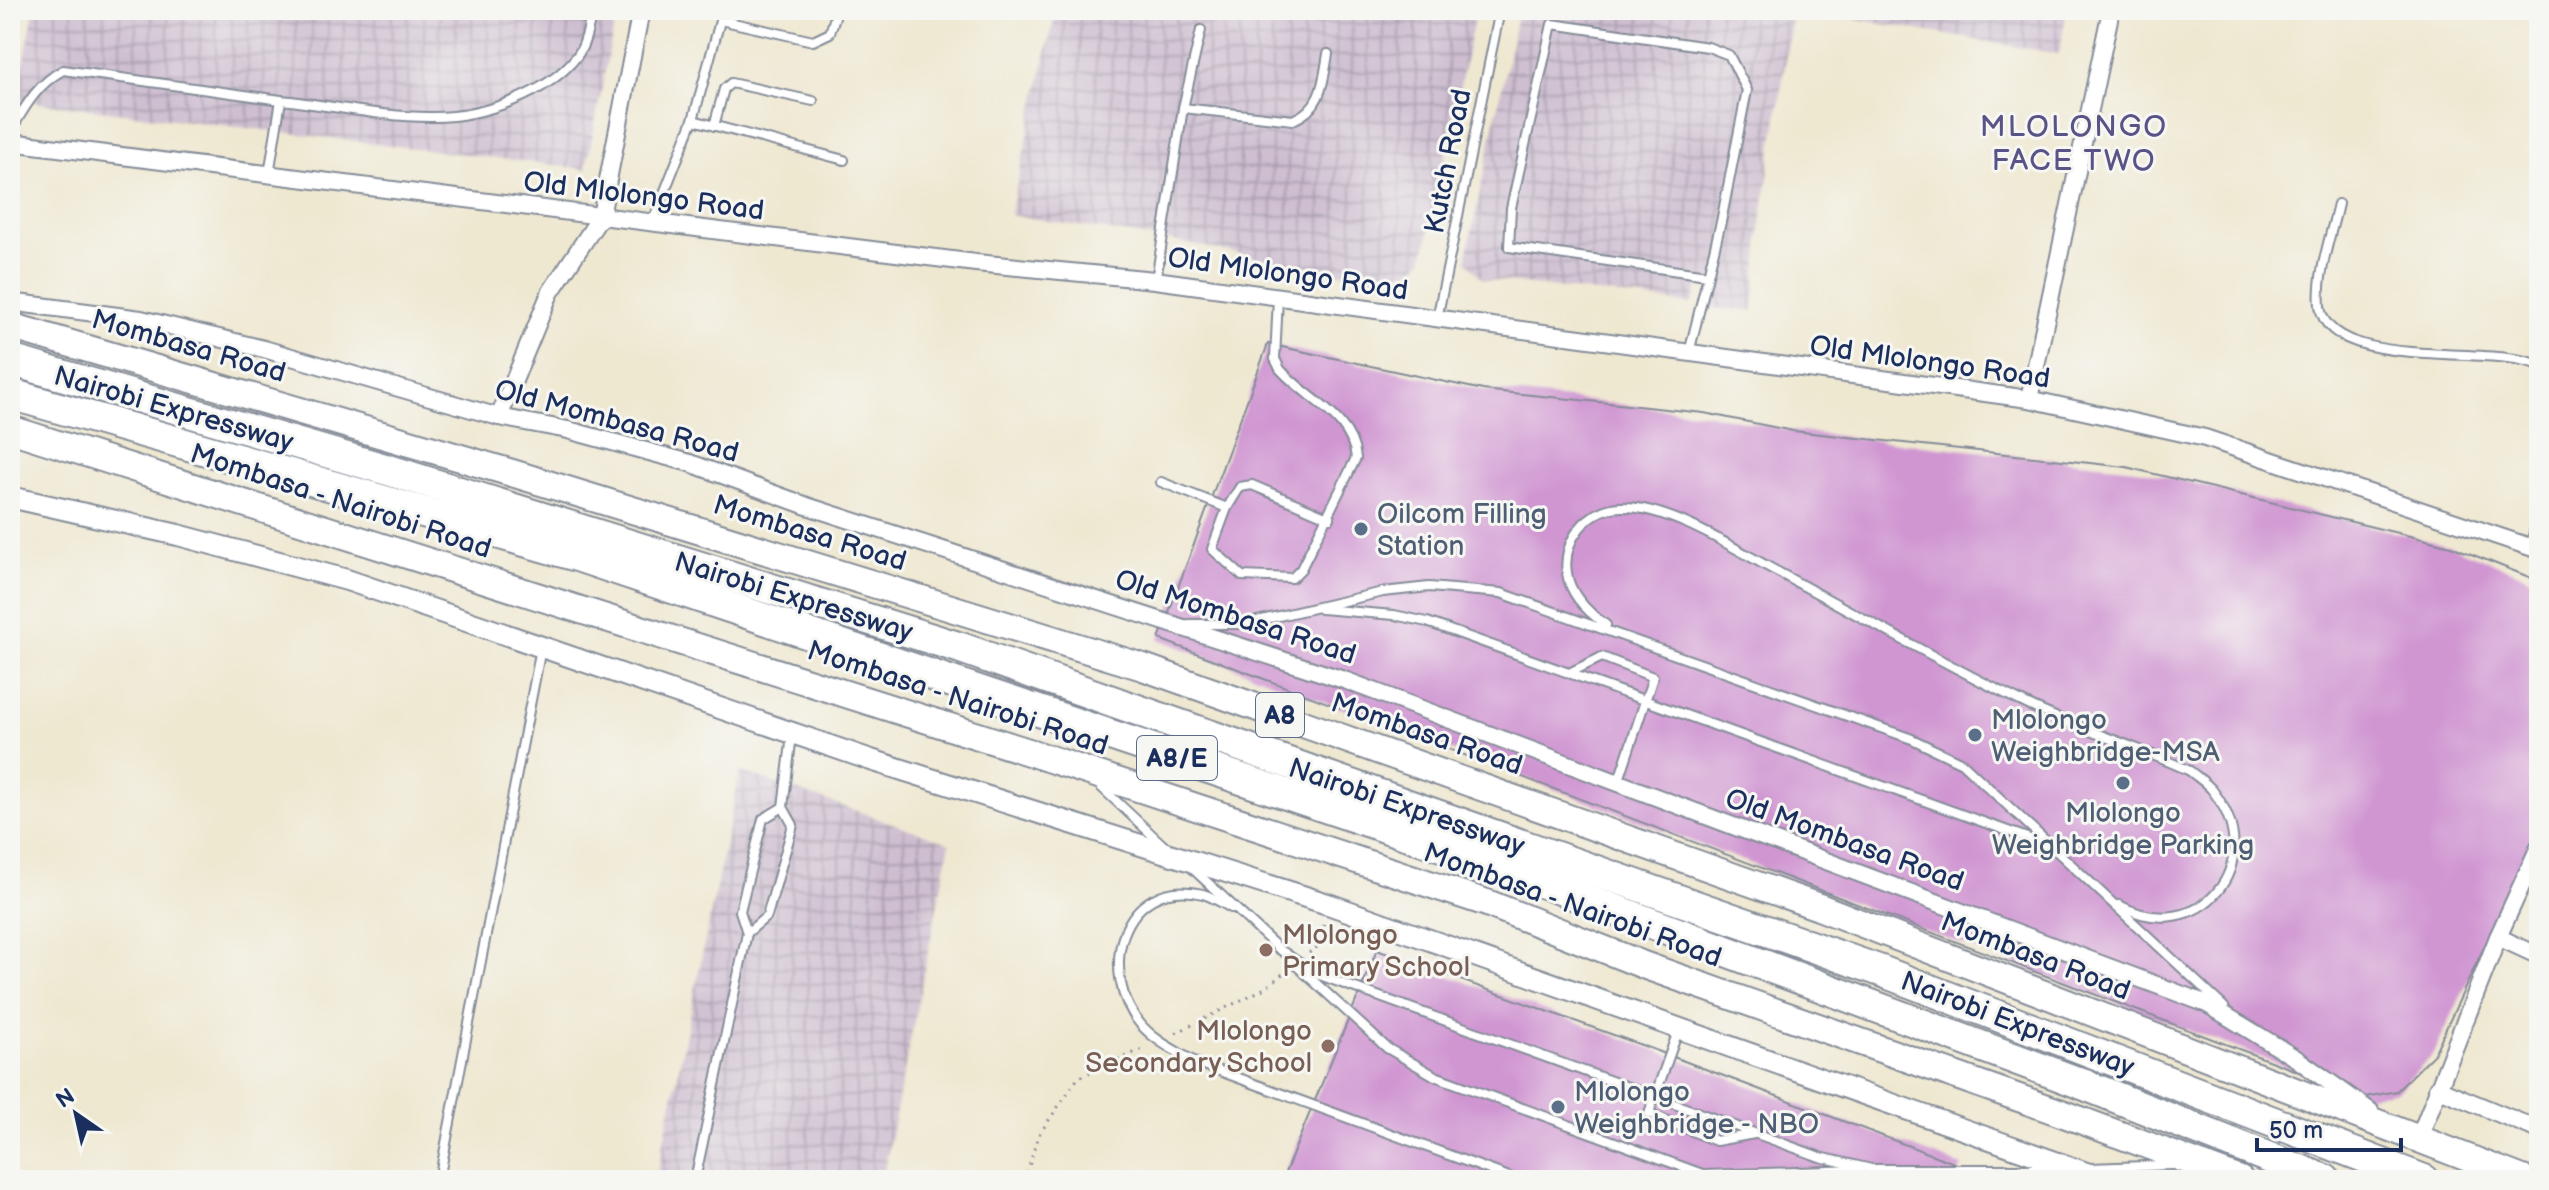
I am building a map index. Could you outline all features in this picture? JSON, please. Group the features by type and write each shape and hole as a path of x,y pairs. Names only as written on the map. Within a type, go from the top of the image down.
{"highway":[{"name":"Mombasa Road","path":"10,326 512,473 1143,667 1819,907 2525,1180"},
{"name":"Nairobi Expressway","path":"10,360 395,472 961,648 1881,971 2424,1180"},
{"name":"Nairobi Expressway","path":"10,394 577,556 1462,853 2085,1085 2325,1180"},
{"name":"Mombasa - Nairobi Road","path":"10,429 1035,754 1487,903 1646,966 2234,1178"}],"street":[{"path":"499,417 550,293 601,216 641,10"},
{"path":"2029,399 2111,10"},
{"name":"Old Mlolongo Road","path":"10,142 976,263 1155,280 2029,399 2205,438 2535,549"},
{"name":"Old Mombasa Road","path":"10,302 141,319 264,349 499,417 568,430 690,463 807,506 1347,681 2163,987 2238,1020 2392,1126"},
{"path":"10,497 178,535 347,580 792,733 1170,852 1679,1026 2106,1180"},
{"path":"2419,1138 2498,937 2539,847"},
{"path":"2498,937 2539,956"},
{"path":"2437,1088 2539,1130"}],"lane":[{"path":"10,132 33,94 46,79 63,70 434,118 479,110 517,98 566,67 579,54 592,10"},
{"path":"653,221 693,120 723,10"},
{"path":"720,20 813,41 830,33 837,10"},
{"name":"Kutch Road","path":"1437,320 1500,10"},
{"path":"1689,354 1707,275 1747,90 1729,55 1708,47 1552,24 1511,208 1509,247 1707,275"},
{"path":"1155,280 1183,108 1201,30"},
{"path":"1183,108 1293,120 1309,113 1321,93 1328,54"},
{"path":"714,126 724,89 731,83 813,101"},
{"path":"269,174 281,100"},
{"path":"693,120 844,160"},
{"path":"2338,204 2320,283 2320,310 2332,329 2348,341 2366,347 2459,353 2539,365"},
{"path":"1278,298 1275,359 1280,369 1334,416 1355,450 1354,469 1330,518 1297,575 1292,578 1247,578 1212,549 1227,508 1240,487 1252,485 1330,518"},
{"path":"1161,482 1227,508"},
{"path":"1616,632 1584,605 1572,589 1566,560 1570,543 1581,526 1596,513 1619,506 1645,509 1704,533 2024,703 2190,771 2213,790 2228,815 2233,839 2233,867 2224,886 2196,908 2158,918 2134,913 2105,897"},
{"path":"2535,549 2539,509"},
{"path":"1176,624 1244,624 1383,592 1466,588 1501,593 1942,751 1962,763 2238,1020"},
{"path":"1312,609 1394,615 1427,622 2050,846"},
{"path":"439,1180 541,648"},
{"path":"1569,673 1602,657 1653,677 1618,784"},
{"path":"747,933 767,916 793,825 783,807 792,733"},
{"path":"1035,754 1079,769 1110,794 1332,1001 1387,1048 1435,1076 1716,1180"},
{"path":"695,1180 747,933 740,911 763,819 783,807"},
{"path":"1242,914 1206,895 1186,892 1169,894 1136,914 1124,932 1117,963 1124,999 1143,1027 1159,1042 1195,1062 1517,1180"},
{"path":"1279,949 1314,973 1820,1157 1871,1169"},
{"path":"1679,1026 1649,1113 1716,1141 1756,1134"},
{"path":"1705,1175 1871,1169 2167,1165 2234,1178"}],"shaded area":[{"path":"34,10 617,10 586,169 17,100"},
{"path":"1056,10 1476,10 1423,260 1410,270 1376,280 1168,240 1010,215"},
{"path":"1518,10 1793,10 1760,230 1754,311 1710,308 1714,289 1698,285 1692,304 1482,279 1466,260"},
{"path":"1801,10 2067,10 2059,54"},
{"path":"740,771 950,843 882,1180 656,1180"}],"building":[{"name":"Mlolongo Weighbridge-MSA","path":"1268,344 1483,390 1704,413 1793,431 2126,467 2451,546 2539,581 2539,830 2434,1054 2397,1091 2365,1097 1159,639"},
{"name":"Mlolongo Weighbridge - NBO","path":"1377,950 1647,1047 1962,1166 1956,1180 1282,1180"}],"place":[{"name":"Oilcom Filling Station","path":"1361,529"},
{"name":"Mlolongo Weighbridge-MSA","path":"1975,735"},
{"name":"Mlolongo Weighbridge Parking","path":"2123,783"},
{"name":"Mlolongo Primary School","path":"1266,950"},
{"name":"Mlolongo Secondary School","path":"1328,1046"},
{"name":"Mlolongo Weighbridge - NBO","path":"1558,1107"}],"district":[{"name":"MLOLONGO FACE TWO","path":"2074,143"}]}
